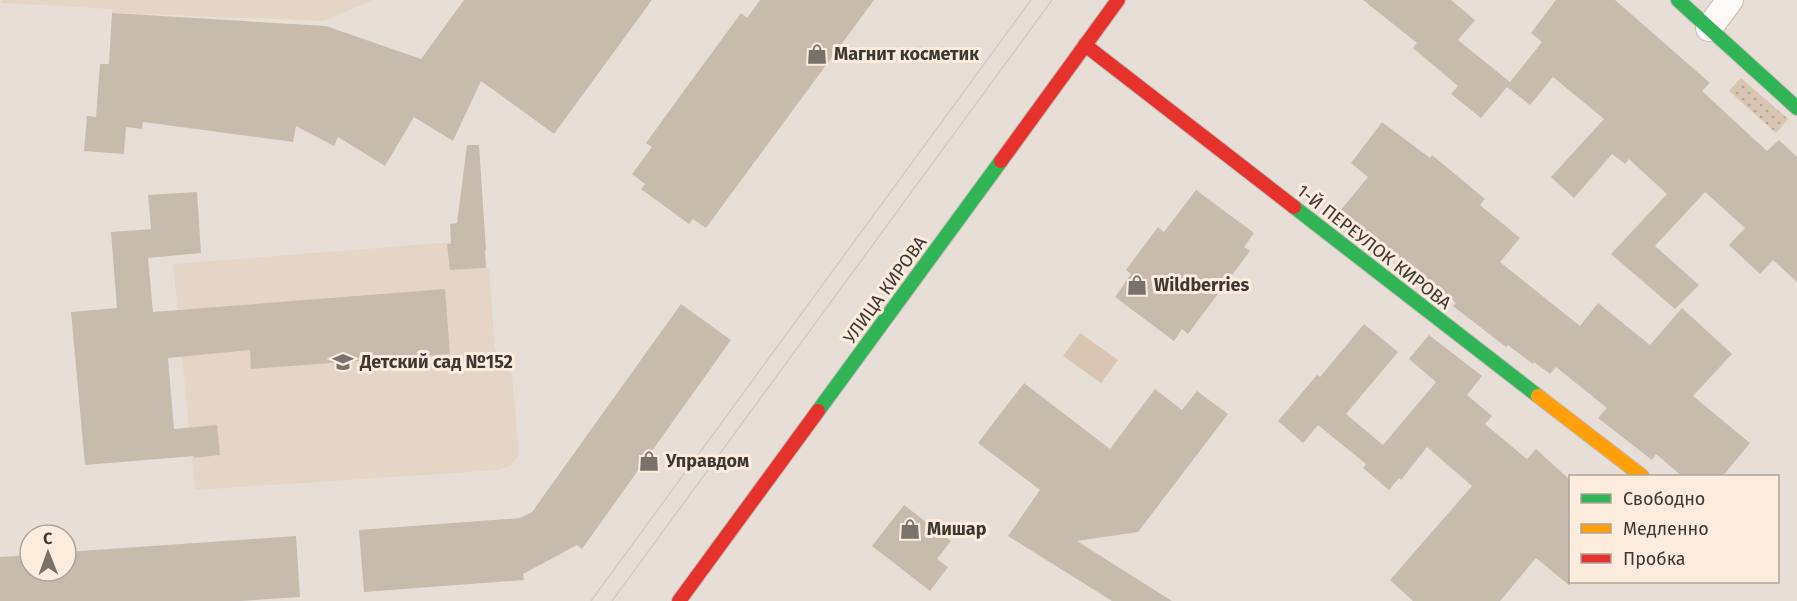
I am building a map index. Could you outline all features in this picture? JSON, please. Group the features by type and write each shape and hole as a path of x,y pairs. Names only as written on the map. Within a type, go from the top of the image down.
{"street":[{"name":"УЛИЦА КИРОВА","path":"680,601 1118,0"},
{"path":"1678,0 1797,108"},
{"path":"1709,28 1730,0"},
{"name":"1-Й ПЕРЕУЛОК КИРОВА","path":"1085,45 1639,475"}],"shaded area":[{"path":"1,0 373,0 324,21 112,13 112,9 1,3"},
{"path":"1741,78 1788,119 1776,133 1729,91"},
{"name":"Детский сад №152","path":"465,241 468,269 489,268 495,349 512,374 518,456 511,465 500,470 195,490 173,264"},
{"path":"1080,333 1118,360 1101,383 1063,356"}],"building":[{"path":"464,0 652,0 554,134 481,81 453,141 414,117 385,166 338,137 334,146 296,126 293,142 143,122 142,129 126,127 124,154 84,151 87,116 96,117 100,64 109,64 112,13 326,26 421,59"},
{"path":"760,0 874,0 706,228 693,219 689,224 641,189 645,184 632,174 652,147 646,143 741,13 747,18"},
{"path":"1363,0 1451,0 1475,20 1458,40 1510,82 1542,42 1531,33 1556,0 1615,0 1710,83 1702,91 1767,151 1779,140 1797,157 1797,282 1773,260 1760,274 1729,245 1745,228 1705,192 1655,246 1699,285 1675,309 1611,254 1667,194 1629,159 1625,164 1612,154 1574,198 1551,177 1604,119 1553,77 1530,105 1507,87 1481,118 1451,94 1458,86 1413,48 1417,43"},
{"path":"1382,122 1430,158 1432,155 1485,199 1480,205 1520,238 1500,262 1580,326 1598,303 1650,345 1682,308 1732,354 1693,396 1750,443 1724,475 1681,475 1656,454 1652,460 1598,418 1607,408 1556,367 1550,374 1508,345 1506,347 1453,306 1456,303 1340,211 1368,177 1351,163"},
{"path":"467,145 479,145 486,268 450,270 447,244 451,244 450,224 457,223"},
{"path":"1196,190 1254,233 1244,247 1250,251 1188,334 1182,329 1174,341 1115,297 1131,274 1126,270 1158,227 1164,232"},
{"path":"197,192 201,253 148,258 153,312 445,289 450,354 251,369 250,350 168,358 174,429 217,425 220,455 85,465 71,312 117,308 111,232 151,229 148,195"},
{"path":"681,304 731,340 582,549 577,545 523,574 524,580 364,592 359,530 520,518 532,512"},
{"path":"1364,324 1398,352 1346,414 1383,445 1436,382 1409,359 1429,335 1482,376 1467,395 1492,416 1485,424 1527,459 1536,449 1569,479 1570,586 1536,558 1500,601 1413,601 1390,580 1472,486 1427,447 1401,480 1399,478 1389,490 1363,468 1366,464 1318,425 1303,443 1278,421 1317,375 1320,377"},
{"path":"1024,383 1110,449 1155,389 1182,410 1197,391 1228,414 1138,532 1077,541 1172,601 1112,601 1008,536 1040,490 978,443"},
{"name":"Мишар","path":"904,505 951,541 937,559 948,567 930,591 872,546"},
{"path":"296,536 300,597 240,601 0,601 0,557 18,556 18,583 78,583 78,551"}],"tram line":[{"path":"591,601 1031,0"},
{"path":"612,601 1052,0"}],"traffic: fast":[{"path":"1678,0 1797,108"},
{"path":"818,411 1001,161"},
{"path":"1294,207 1538,396"}],"traffic: slow":[{"path":"1538,396 1641,475"}],"traffic: jam":[{"path":"1001,161 1118,0"},
{"path":"1085,45 1294,207"},
{"path":"679,601 818,411"}],"place":[{"name":"Магнит косметик","path":"817,54"},
{"name":"Wildberries","path":"1137,285"},
{"name":"Детский сад №152","path":"343,362"},
{"name":"Управдом","path":"649,461"},
{"name":"Мишар","path":"910,529"}]}
